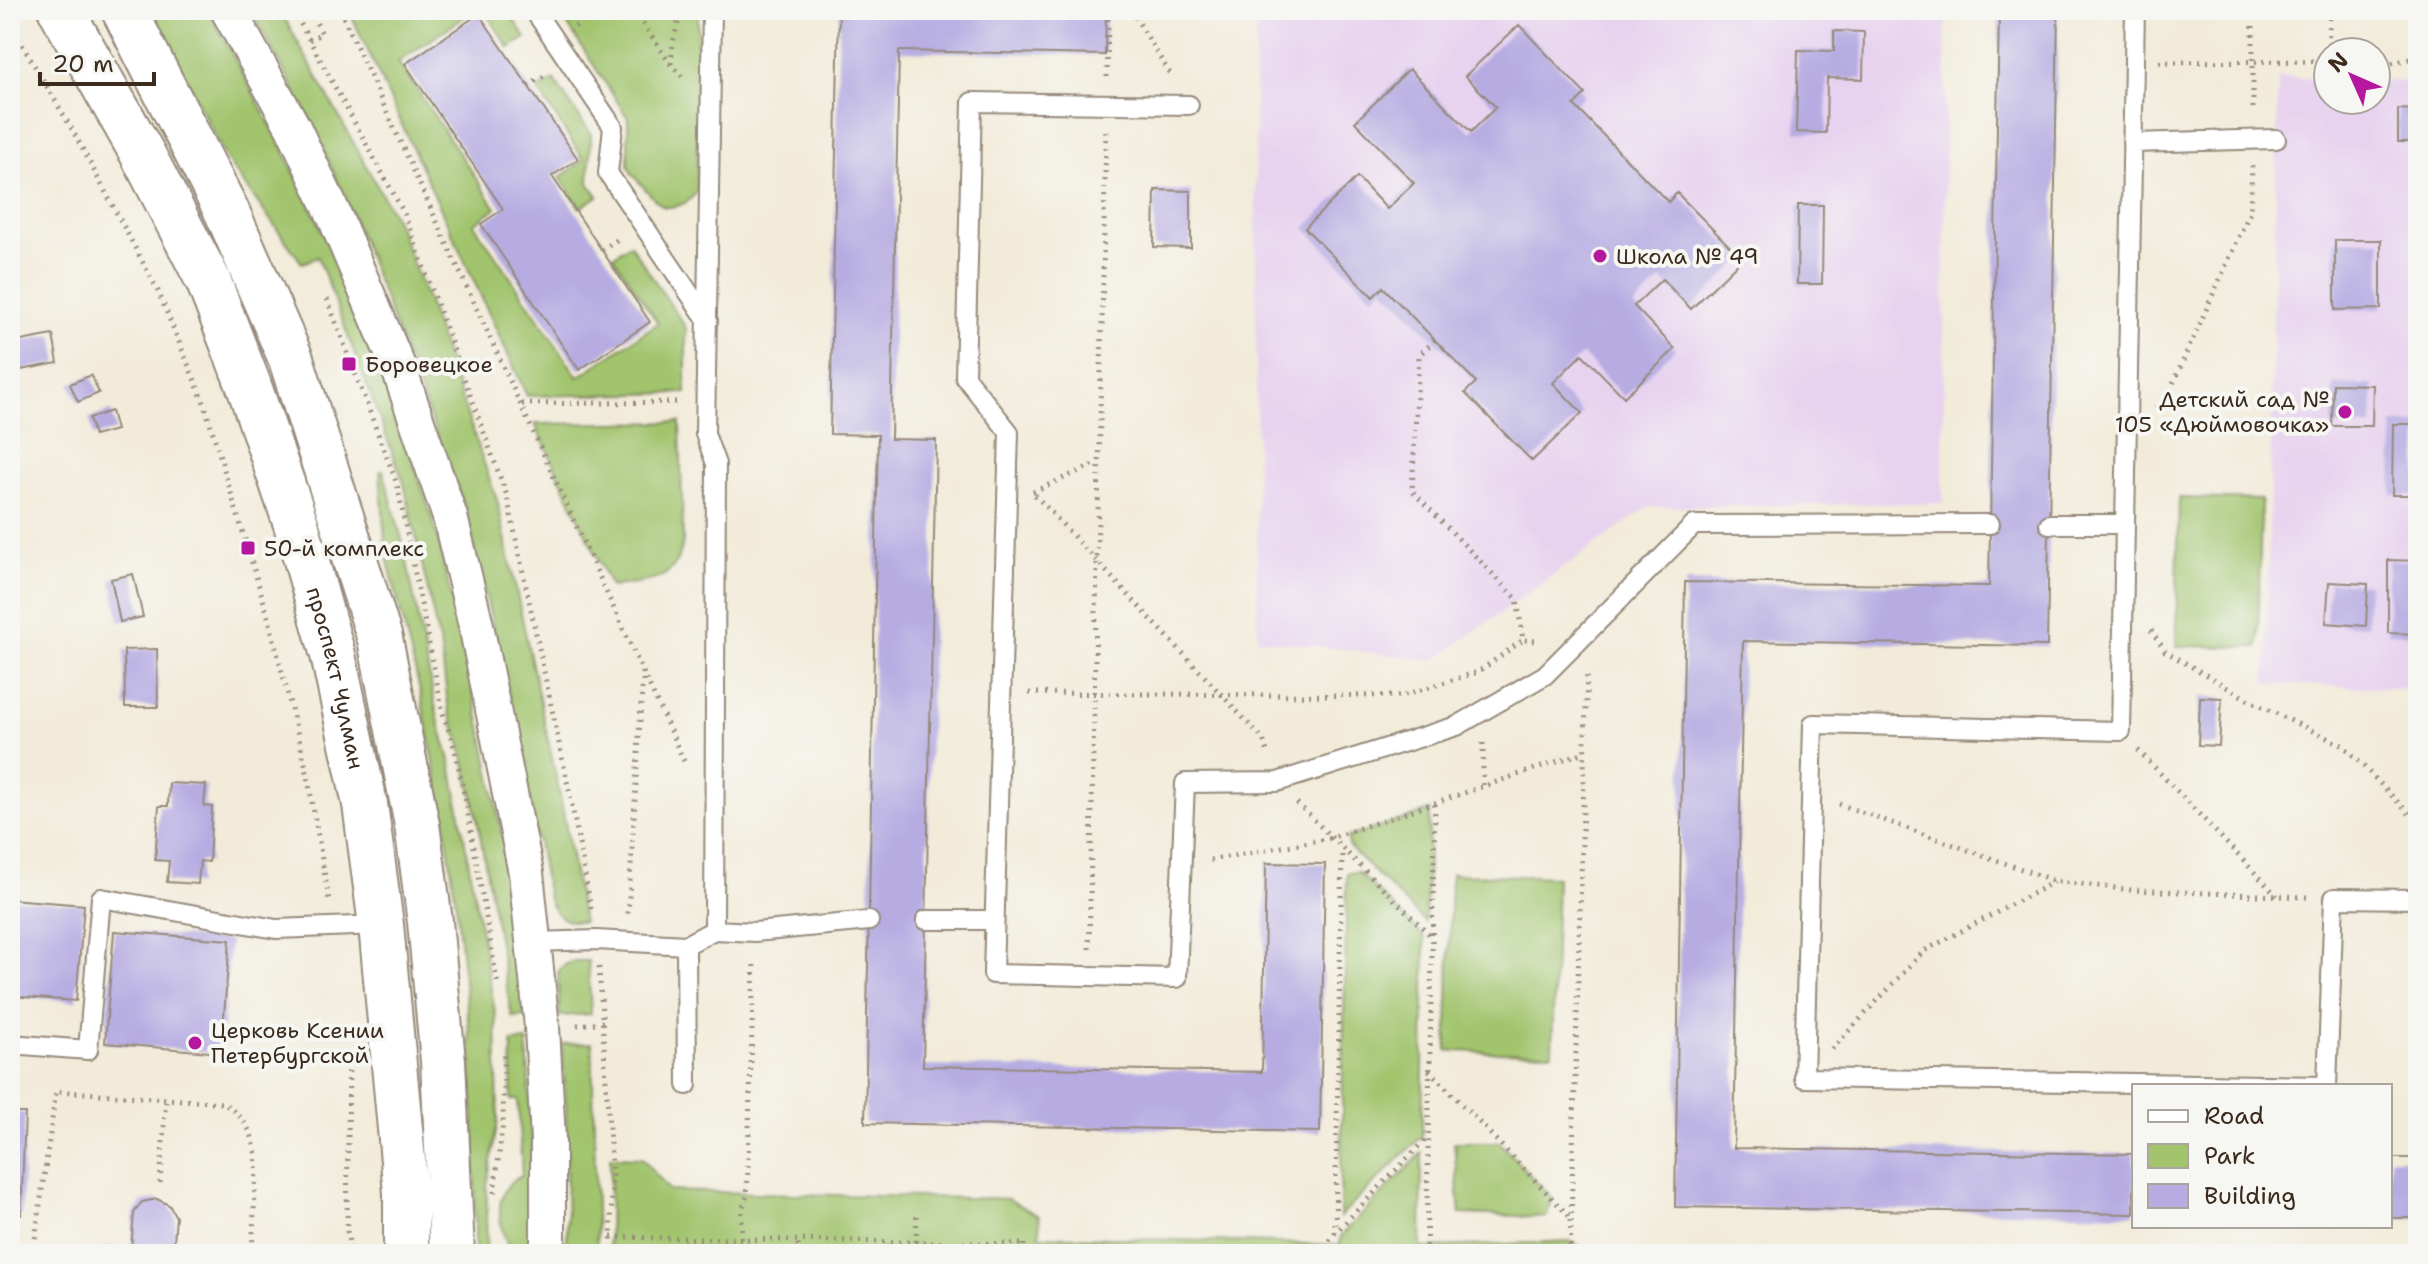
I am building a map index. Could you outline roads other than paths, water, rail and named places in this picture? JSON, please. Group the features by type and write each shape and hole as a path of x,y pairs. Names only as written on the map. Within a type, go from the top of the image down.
{"main road":[{"name":"проспект Чулман","path":"61,10 142,153 208,280 249,386 296,524 333,655 365,804 381,925 406,1193 406,1254"},
{"name":"проспект Чулман","path":"124,10 227,212 291,359 380,639 417,825 430,922 443,1061 452,1254"}],"street":[{"path":"228,10 293,127 334,215 399,369 450,517 499,730 526,873 535,942 548,1126 548,1254"}],"lane":[{"path":"534,10 613,127 608,173 708,321"},
{"path":"712,10 705,434 716,464 714,930"},
{"path":"2135,10 2121,731 1813,724 1804,1078 2196,1084"},
{"path":"1189,105 972,102 965,377 1009,432 993,974 1177,978 1185,783 1277,782 1457,726 1545,675 1694,525 1990,524"},
{"path":"2132,143 2276,139"},
{"path":"2049,524 2125,524"},
{"path":"10,1044 88,1050 101,898 276,929 381,925"},
{"path":"2327,1084 2334,898 2418,899"},
{"path":"926,920 994,920"},
{"path":"535,942 596,940 686,945 714,930 755,932 869,921"},
{"path":"686,945 687,1085"}],"place":[{"name":"Школа № 49","path":"1600,256"},
{"name":"Боровецкое","path":"349,364"},
{"name":"Детский сад № 105 «Дюймовочка»","path":"2345,412"},
{"name":"50-й комплекс","path":"248,548"},
{"name":"Церковь Ксении Петербургской","path":"195,1043"}]}
